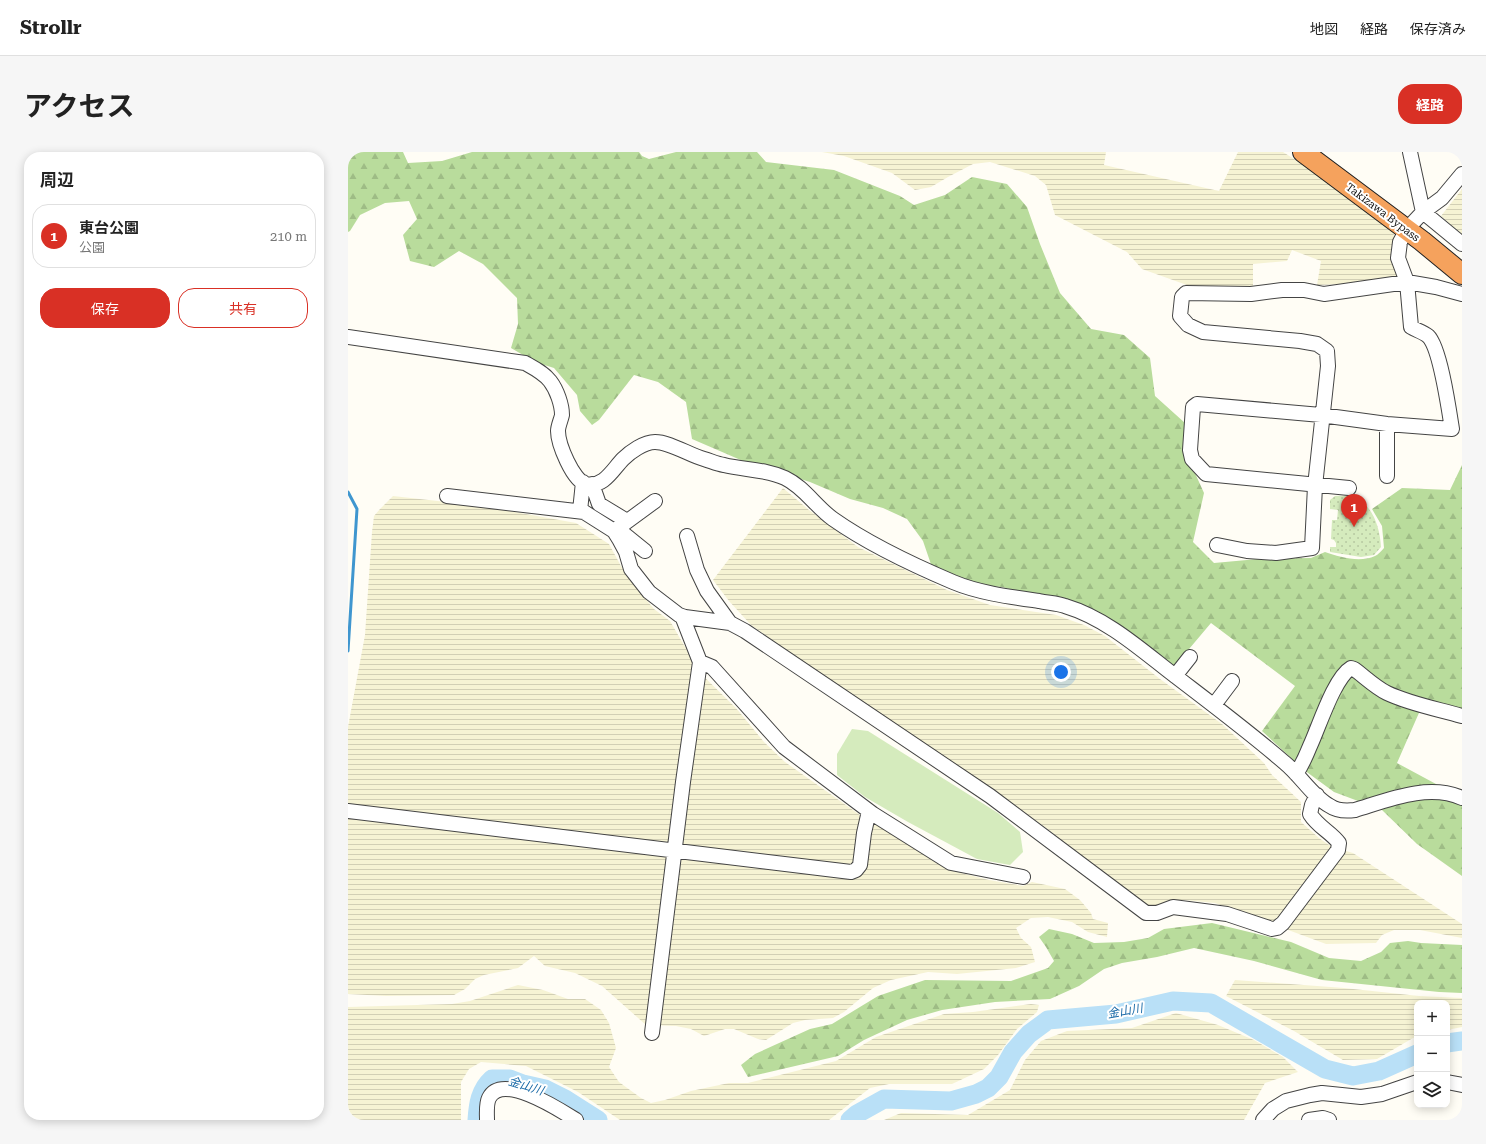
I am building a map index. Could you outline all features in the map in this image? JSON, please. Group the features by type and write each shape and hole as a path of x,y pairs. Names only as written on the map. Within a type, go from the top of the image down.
{"highway":[{"name":"Takizawa Bypass","path":"1303,152 1407,229 1462,274"}],"street":[{"path":"1410,152 1423,212 1462,244"},
{"path":"1349,488 1315,486 1206,474 1192,459 1190,450 1193,407 1197,404 1321,415 1387,424 1452,429 1443,379 1434,344 1428,336 1411,328 1407,282 1398,258 1400,242 1407,229 1423,212 1442,198 1462,174"},
{"path":"1217,545 1247,551 1276,554 1312,548 1321,415 1328,366 1327,351 1317,344 1300,341 1203,332 1188,326 1180,316 1182,297 1186,293 1251,294 1282,290 1304,290 1324,294 1407,282 1436,287 1462,294"},
{"path":"348,337 525,363 537,370 550,381 558,395 562,412 558,431 561,446 572,471 579,480 588,483 596,483 606,480 625,457 642,446 654,442 666,445 699,458 724,465 753,469 787,479 797,486 821,510 846,528 904,559 966,587 1063,605 1079,611 1110,628 1258,740 1329,806 1335,809 1348,811 1402,796 1420,793 1439,793 1462,798"},
{"path":"1387,424 1387,476"},
{"path":"580,511 588,483"},
{"path":"588,483 599,504 627,521"},
{"path":"447,496 584,512 614,531 624,534 645,551"},
{"path":"614,531 655,501"},
{"path":"614,531 626,552 631,569 649,592 669,608 682,616 730,623 745,631 990,796 1146,913 1157,913 1174,907 1227,914 1266,928 1277,928 1283,923 1338,850 1339,843 1336,839 1322,829 1310,814 1312,805 1317,795"},
{"path":"687,536 697,570 707,591 730,623"},
{"path":"652,1033 700,662 682,616"},
{"path":"1175,676 1190,657"},
{"path":"700,662 712,667 784,747 869,811 951,863 1023,877"},
{"path":"1296,774 1305,760 1329,701 1344,674 1351,668 1386,693 1462,716"},
{"path":"1214,706 1232,681"},
{"path":"348,811 851,872 856,870 860,865 869,811"},
{"path":"1263,1120 1273,1109 1286,1101 1310,1095 1322,1093 1361,1097 1382,1094 1414,1083"},
{"path":"1450,1083 1462,1085"},
{"path":"487,1120 488,1099 497,1090 520,1091 540,1099 576,1120"},
{"path":"1309,1120 1323,1118 1330,1120"}],"shaded area":[{"path":"822,152 1106,152 1104,165 1219,191 1238,152 1283,152 1319,175 1394,231 1393,251 1397,278 1364,283 1317,285 1321,261 1292,250 1287,261 1253,264 1253,290 1198,289 1142,269 1127,252 1055,215 1046,185 1035,176 990,162 973,164 931,187 915,190 892,173 844,156"},
{"path":"1462,189 1462,235 1441,216"},
{"path":"783,488 809,510 858,547 947,590 990,605 1056,615 1084,625 1105,636 1160,679 1222,724 1264,763 1272,775 1301,802 1301,822 1319,838 1332,847 1353,853 1462,924 1462,938 1420,930 1394,930 1382,935 1376,943 1326,944 1215,903 1184,900 1155,909 1146,906 1114,883 1045,827 830,681 751,625 729,601 713,580"},
{"path":"393,496 482,506 576,523 609,544 633,584 654,609 670,621 692,659 694,667 736,708 764,742 785,762 860,815 953,871 989,880 1023,886 1032,882 1065,889 1080,900 1091,913 1093,919 1108,923 1107,937 1088,932 1072,922 1048,917 1031,918 1016,928 1021,938 1031,947 1035,962 1016,968 957,974 928,972 891,980 873,988 844,1012 833,1018 805,1020 793,1023 766,1040 758,1039 734,1029 725,1029 704,1036 691,1029 676,1026 646,1025 602,986 575,973 545,966 534,956 518,968 484,975 475,979 465,989 454,995 386,996 348,994 348,727 365,635 374,516"},
{"path":"1235,980 1344,988 1419,996 1462,998 1462,1027 1450,1029 1450,1000 1414,1000 1414,1038 1377,1059 1343,1060 1294,1031 1226,996"},
{"path":"518,985 543,990 568,999 585,999 601,1010 609,1023 616,1048 609,1067 619,1082 641,1098 651,1103 691,1091 729,1083 748,1083 836,1061 876,1037 944,1014 973,1012 1031,1004 1039,1005 1037,1012 1017,1029 998,1055 984,1069 952,1084 889,1084 870,1088 829,1120 620,1120 578,1092 526,1066 481,1062 469,1069 461,1082 461,1120 348,1120 348,1007 452,1004 470,1001"},
{"path":"1176,1013 1218,1025 1254,1040 1283,1057 1298,1072 1265,1083 1244,1120 884,1120 901,1113 968,1115 1010,1090 1025,1060 1041,1041 1067,1031 1132,1028"}],"green space":[{"path":"348,152 403,152 408,163 442,161 472,152 639,152 642,156 649,159 676,152 757,152 766,162 834,170 900,196 914,205 945,195 972,177 1007,184 1027,207 1060,293 1091,329 1124,335 1150,358 1155,396 1185,423 1185,451 1204,493 1193,542 1214,563 1258,559 1311,558 1325,552 1356,559 1375,556 1384,548 1382,526 1372,509 1402,488 1450,490 1462,465 1462,711 1422,706 1397,763 1462,798 1462,876 1417,844 1382,810 1334,792 1304,770 1262,731 1295,686 1211,623 1173,668 1138,638 1108,618 1068,604 1002,587 975,585 935,576 923,541 907,519 883,508 850,499 810,482 743,461 692,439 686,402 658,382 634,375 599,420 592,425 580,411 577,395 554,368 535,362 511,348 518,324 517,298 483,264 459,251 434,267 410,261 403,235 417,219 409,201 385,203 360,215 348,232"},
{"path":"1335,496 1354,497 1362,502 1372,513 1379,533 1381,547 1374,555 1361,557 1330,552 1330,547 1336,547 1336,543 1331,539 1332,520 1337,520 1338,510 1330,509 1330,500"},
{"path":"852,729 868,731 998,813 1020,832 1023,852 1010,865 977,859 865,797 837,775 837,754"},
{"path":"1212,923 1291,942 1329,958 1361,961 1381,952 1390,943 1408,941 1462,945 1462,993 1322,980 1254,961 1194,948 1157,957 1122,963 1104,969 1079,986 1050,999 995,1002 942,1010 907,1020 864,1040 838,1056 748,1077 741,1065 755,1054 810,1029 832,1024 878,996 925,980 1011,981 1048,968 1054,961 1039,937 1049,929 1072,934 1094,943 1124,942 1148,938 1164,929"}],"waterway":[{"path":"348,492 357,509 348,651"},
{"name":"金山川","path":"850,1120 857,1114 884,1099 951,1101 976,1094 988,1088 999,1077 1013,1052 1029,1034 1048,1020 1116,1014 1173,1001 1211,1003 1325,1069 1353,1076 1379,1071 1414,1055"},
{"name":"金山川","path":"1450,1043 1462,1041"},
{"name":"金山川","path":"477,1120 480,1098 488,1083 492,1079 510,1079 523,1084 545,1089 565,1099 598,1120"}],"place":[{"name":"東台公園","path":"1354,527"}]}
